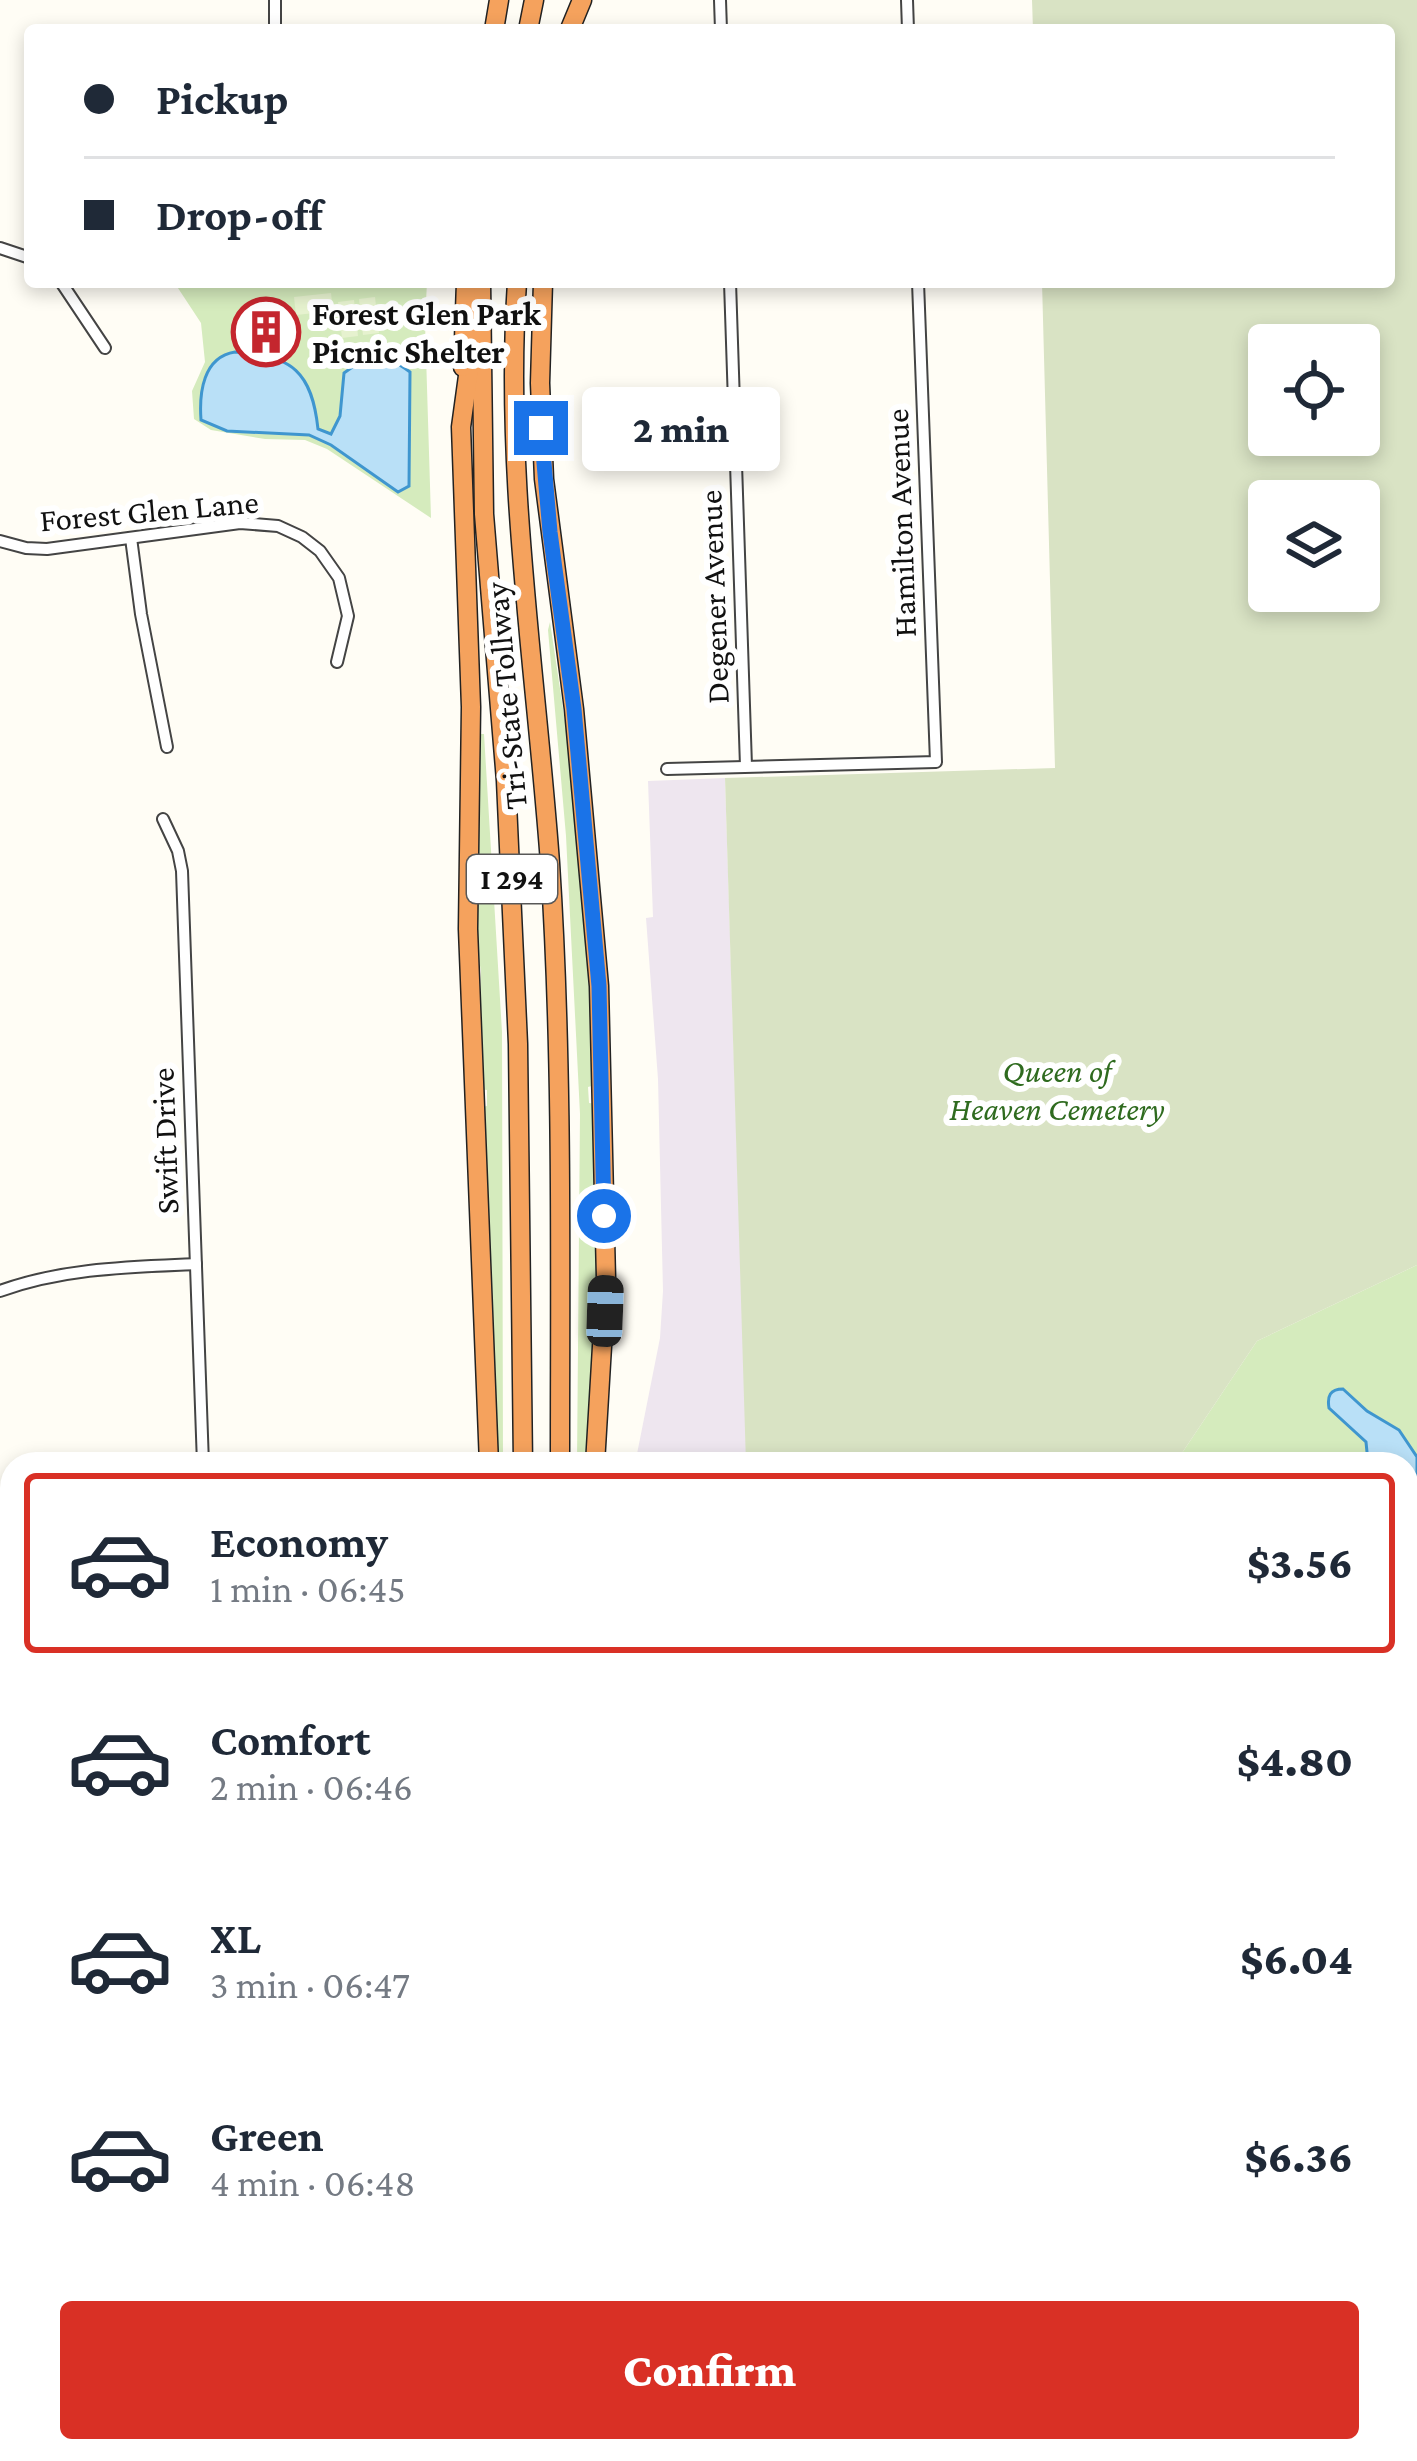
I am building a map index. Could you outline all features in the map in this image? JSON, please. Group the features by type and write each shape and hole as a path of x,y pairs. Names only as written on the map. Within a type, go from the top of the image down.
{"highway":[{"name":"Tri-State Tollway","path":"476,288 484,514 513,901 521,1158 520,1452"},
{"path":"476,288 461,427 471,707 468,929 488,1452"},
{"name":"Tri-State Tollway","path":"517,288 514,441 547,824 559,1064 560,1452"},
{"path":"543,288 544,479 574,709 599,986 606,1279 596,1452"}],"street":[{"path":"66,288 105,348"},
{"name":"Degener Avenue","path":"730,288 746,766"},
{"name":"Hamilton Avenue","path":"746,766 936,762 918,288"},
{"name":"Forest Glen Lane","path":"0,541 47,549 249,522 278,526 320,551 338,578 348,616 337,662"},
{"path":"130,538 167,746"},
{"path":"667,769 746,766"},
{"name":"Swift Drive","path":"164,819 182,871 203,1452"},
{"path":"0,1291 86,1270 196,1264"}],"shaded area":[{"path":"725,778 747,1452 637,1452 660,1338 663,1291 658,1079 646,918 653,917 648,781"}],"green space":[{"name":"Queen of Heaven Cemetery","path":"1032,0 1417,0 1417,1265 1257,1341 1183,1452 746,1452 725,778 1055,768 1042,288 1395,288 1395,24 1033,24"},
{"path":"178,288 427,288 431,518 327,449 305,440 211,430 194,419 192,391 205,362 201,323"},
{"path":"331,293 333,311 296,315 294,297"},
{"path":"375,297 379,333 363,335 359,299"},
{"path":"354,300 358,336 342,338 338,302"},
{"path":"550,622 572,769 595,1085 588,1087 589,1103 597,1104 597,1320 590,1452 577,1452 580,1114 566,836"},
{"path":"484,734 502,1032 503,1452 497,1452 481,1107 487,1106 487,1090 478,1089 477,869"},
{"path":"1417,1265 1417,1452 1183,1452 1257,1341"}],"water":[{"path":"235,352 272,357 296,371 311,394 318,429 331,434 340,416 344,373 377,358 410,372 409,486 398,492 309,435 227,431 201,420 205,378 216,361"},
{"path":"1343,1389 1399,1430 1414,1452 1367,1452 1366,1442 1329,1408 1335,1390"}],"place":[{"name":"Forest Glen Park Picnic Shelter","path":"266,332"}],"route":[{"path":"541,428 574,709 599,986 604,1216"}]}
